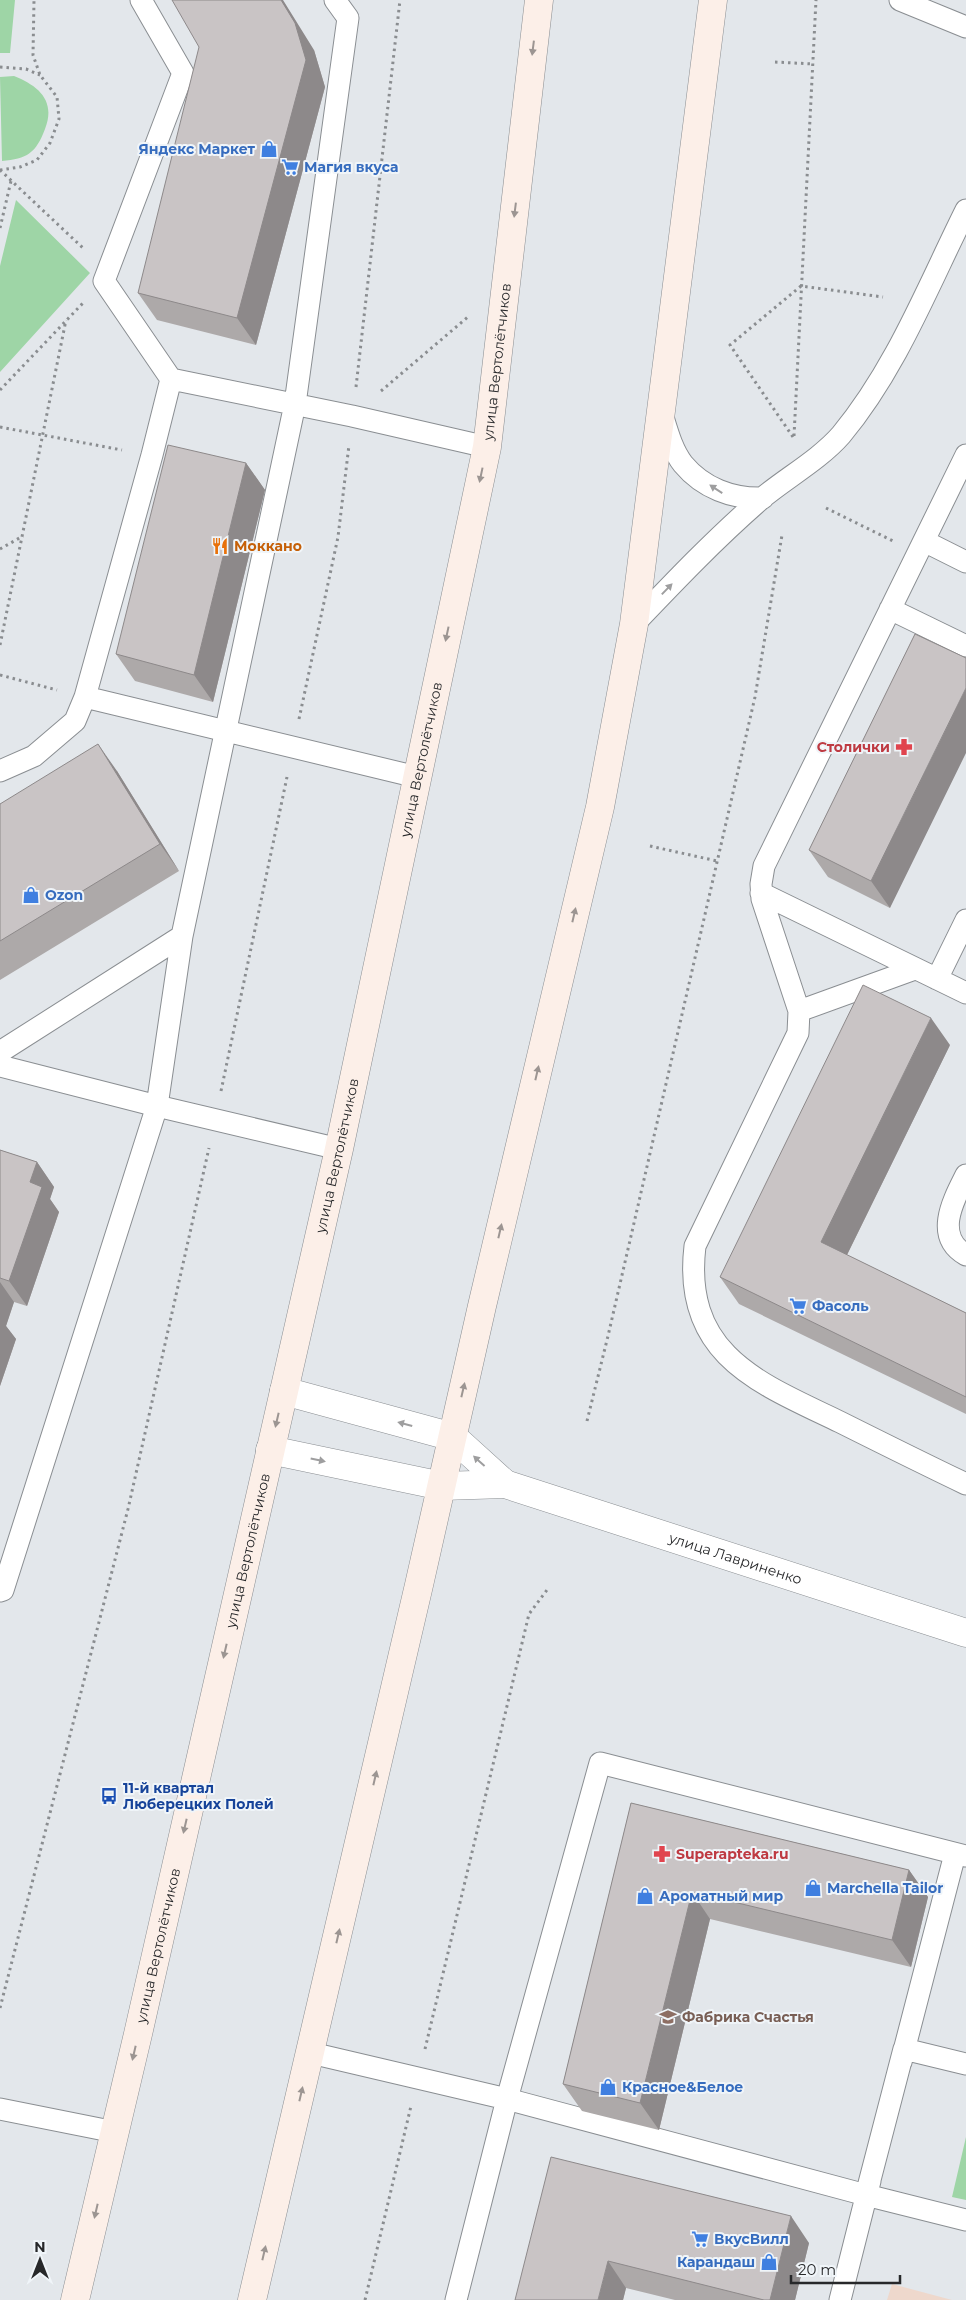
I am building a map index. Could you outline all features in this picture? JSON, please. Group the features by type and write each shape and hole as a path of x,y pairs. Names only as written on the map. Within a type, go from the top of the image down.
{"main road":[{"name":"улица Вертолётчиков","path":"75,2300 339,1149 487,447 539,0"},
{"path":"252,2300 600,807 634,624 713,0"}],"street":[{"path":"284,1391 452,1437"},
{"name":"улица Лавриненко","path":"452,1437 505,1484"},
{"name":"улица Лавриненко","path":"270,1450 442,1486 505,1484 966,1633"}],"lane":[{"path":"0,771 34,756 75,721 85,697 171,379 106,276 183,73 141,0"},
{"path":"0,1591 3,1590 157,1106 182,936 295,404 348,18 335,0"},
{"path":"900,0 966,27"},
{"path":"634,624 695,560 762,498 788,480 839,437 856,415 897,350 966,210"},
{"path":"171,379 352,416 487,447"},
{"path":"661,410 671,442 683,464 723,494 748,499 762,498"},
{"path":"966,456 764,866 761,894 799,1011 798,1033 794,1045 696,1246 694,1278 700,1310 706,1326 719,1347 739,1368 773,1390 966,1484"},
{"path":"921,547 966,562"},
{"path":"890,609 966,646"},
{"path":"85,697 417,777"},
{"path":"761,894 966,993"},
{"path":"937,979 966,920"},
{"path":"0,1052 182,936"},
{"path":"799,1011 915,969"},
{"path":"0,1066 157,1106 339,1149"},
{"path":"966,1174 951,1205 948,1222 954,1242 966,1255"},
{"path":"456,2300 507,2099 600,1763 961,1855 904,2049 840,2300"},
{"path":"904,2049 966,2064"},
{"path":"311,2053 507,2099 966,2220"},
{"path":"0,2109 115,2132"}],"path":[{"path":"0,170 20,167 37,160 50,143 59,118 57,97 40,75 32,55 34,0"},
{"path":"0,2008 128,1509 215,1120 338,537 400,0"},
{"path":"816,0 812,64 801,286 794,437 730,345 801,286 883,297"},
{"path":"775,62 812,64"},
{"path":"0,67 26,69 40,75"},
{"path":"0,170 106,276 0,390"},
{"path":"0,228 11,181"},
{"path":"352,416 471,315"},
{"path":"0,645 66,320"},
{"path":"0,427 152,455"},
{"path":"826,508 921,547"},
{"path":"587,1421 757,689 782,535"},
{"path":"0,548 23,536"},
{"path":"0,617 6,618"},
{"path":"0,675 85,697"},
{"path":"650,846 717,861"},
{"path":"365,2300 529,1614 548,1590"}],"shaded area":[{"path":"892,2284 952,2300 887,2300"}],"green space":[{"path":"0,0 15,0 10,53 0,53"},
{"path":"14,76 31,85 43,96 47,103 48,119 42,137 30,153 18,159 2,161 0,77"},
{"path":"16,200 90,273 0,372 0,266"},
{"path":"966,2137 966,2200 952,2197"}],"building":[{"path":"172,0 281,0 295,23 306,60 237,318 138,293 199,47"},
{"path":"168,445 246,463 194,675 116,654"},
{"path":"915,634 966,658 966,688 871,881 809,850"},
{"path":"98,744 160,844 0,941 0,804"},
{"path":"863,985 931,1018 821,1242 966,1313 966,1397 720,1277"},
{"path":"0,1150 37,1162 30,1182 42,1187 9,1281 0,1278"},
{"path":"631,1803 909,1870 892,1940 692,1892 640,2103 563,2084"},
{"path":"551,2157 791,2216 770,2300 608,2261 598,2300 515,2300"}],"place":[{"name":"Яндекс Маркет","path":"269,149"},
{"name":"Магия вкуса","path":"290,167"},
{"name":"Моккано","path":"220,546"},
{"name":"Столички","path":"904,747"},
{"name":"Ozon","path":"31,895"},
{"name":"Фасоль","path":"798,1306"},
{"name":"11-й квартал Люберецких Полей","path":"109,1796"},
{"name":"Superapteka.ru","path":"662,1854"},
{"name":"Marchella Tailor","path":"813,1888"},
{"name":"Ароматный мир","path":"645,1896"},
{"name":"Фабрика Счастья","path":"668,2017"},
{"name":"Красное&Белое","path":"608,2087"},
{"name":"ВкусВилл","path":"700,2239"},
{"name":"Карандаш","path":"769,2262"}]}
